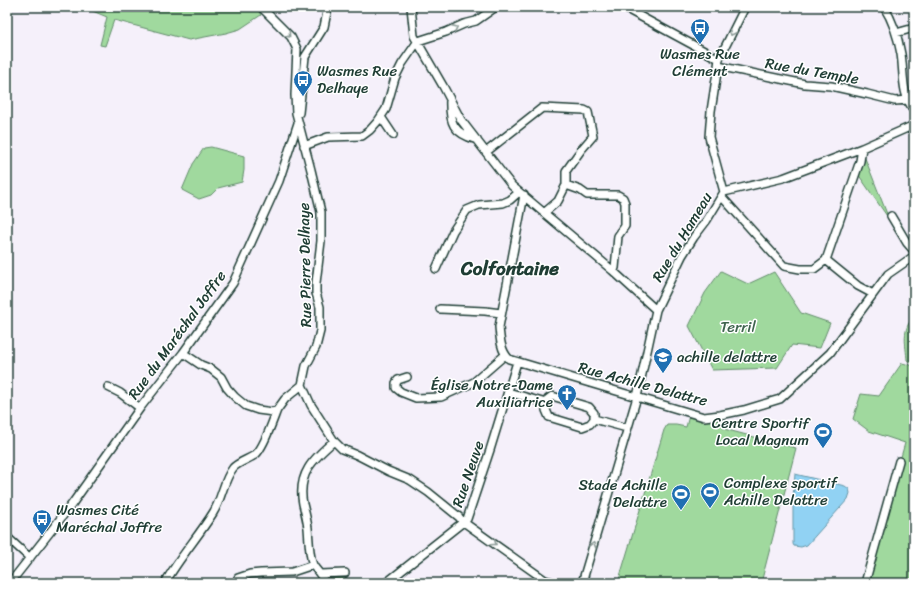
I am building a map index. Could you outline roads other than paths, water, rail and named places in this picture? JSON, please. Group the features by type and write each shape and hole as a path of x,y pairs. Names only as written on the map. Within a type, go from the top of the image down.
{"street":[{"path":"262,7 291,37 297,49 295,95 298,122"},
{"name":"Rue du Maréchal Joffre","path":"10,583 80,494 140,408 183,353 233,283 279,181 298,122 305,57 324,27 328,7"},
{"path":"411,7 414,36 461,120 512,186 612,270 656,310"},
{"path":"304,146 328,137 362,136 370,130 386,109 395,78 402,64 418,41 476,21 496,7"},
{"name":"Rue du Temple","path":"623,7 718,63 805,84 831,86 895,101 908,100"},
{"path":"745,7 718,63 709,137 723,194 784,266 800,269 814,269 826,260 860,161 862,148"},
{"path":"884,7 896,33 900,49 905,90 908,100 914,110"},
{"path":"896,33 914,28"},
{"path":"486,152 542,108 584,110 588,112 593,136 566,171 566,185 558,201 544,213"},
{"path":"381,117 393,134"},
{"name":"Rue Pierre Delhaye","path":"298,122 321,212 316,294 320,306 320,330 316,347 306,366 302,385"},
{"name":"Rue du Hameau","path":"582,583 637,397 656,310 682,256 723,194 783,178 862,148 914,125"},
{"path":"566,185 580,190 587,195 618,195 623,198 625,203 625,226 618,236 616,268 612,270"},
{"path":"436,269 453,231 467,210 479,205 503,204 521,194"},
{"path":"407,377 398,380 396,383 396,388 401,392 416,398 441,397 474,382 505,355 500,342 498,327 521,194"},
{"path":"891,216 907,243 914,251"},
{"name":"Rue Achille Delattre","path":"505,355 518,362 704,417 744,410 780,399 830,353 888,274 914,256"},
{"path":"826,260 858,286 873,294"},
{"path":"440,309 485,310 501,313"},
{"path":"183,353 221,377 227,388 246,406 258,410 273,412 277,410"},
{"name":"Rue Neuve","path":"386,583 462,521 467,519 518,362"},
{"path":"165,583 192,541 213,514 228,476 234,467 258,453 277,410 286,399 302,385 311,405 334,441 342,449 410,480 428,492 462,521 545,580 557,583"},
{"path":"108,387 120,393 140,408"},
{"path":"508,392 546,403"},
{"path":"552,396 589,407 594,413 594,419 590,424 582,427 549,417 546,410 546,403 552,396"},
{"path":"594,419 627,428"},
{"path":"324,583 321,574 313,565 310,553 307,517 303,503 303,478 317,457 334,441"},
{"path":"865,583 899,460"},
{"path":"7,537 30,558"},
{"path":"240,583 238,578 250,574 292,572 313,565"},
{"path":"321,574 345,573"}],"water":[{"path":"795,474 845,486 849,489 850,493 848,499 807,545 801,547 794,546 793,544 793,498"}],"place":[{"name":"Wasmes Rue Clément","path":"700,45"},
{"name":"Wasmes Rue Delhaye","path":"303,97"},
{"name":"achille delattre","path":"663,374"},
{"name":"Église Notre-Dame Auxiliatrice","path":"567,411"},
{"name":"Centre Sportif Local Magnum","path":"823,449"},
{"name":"Complexe sportif Achille Delattre","path":"710,509"},
{"name":"Stade Achille Delattre","path":"681,511"},
{"name":"Wasmes Cité Maréchal Joffre","path":"42,536"}],"district":[{"name":"Colfontaine","path":"510,268"}],"park label":[{"name":"Terril","path":"738,327"}]}
